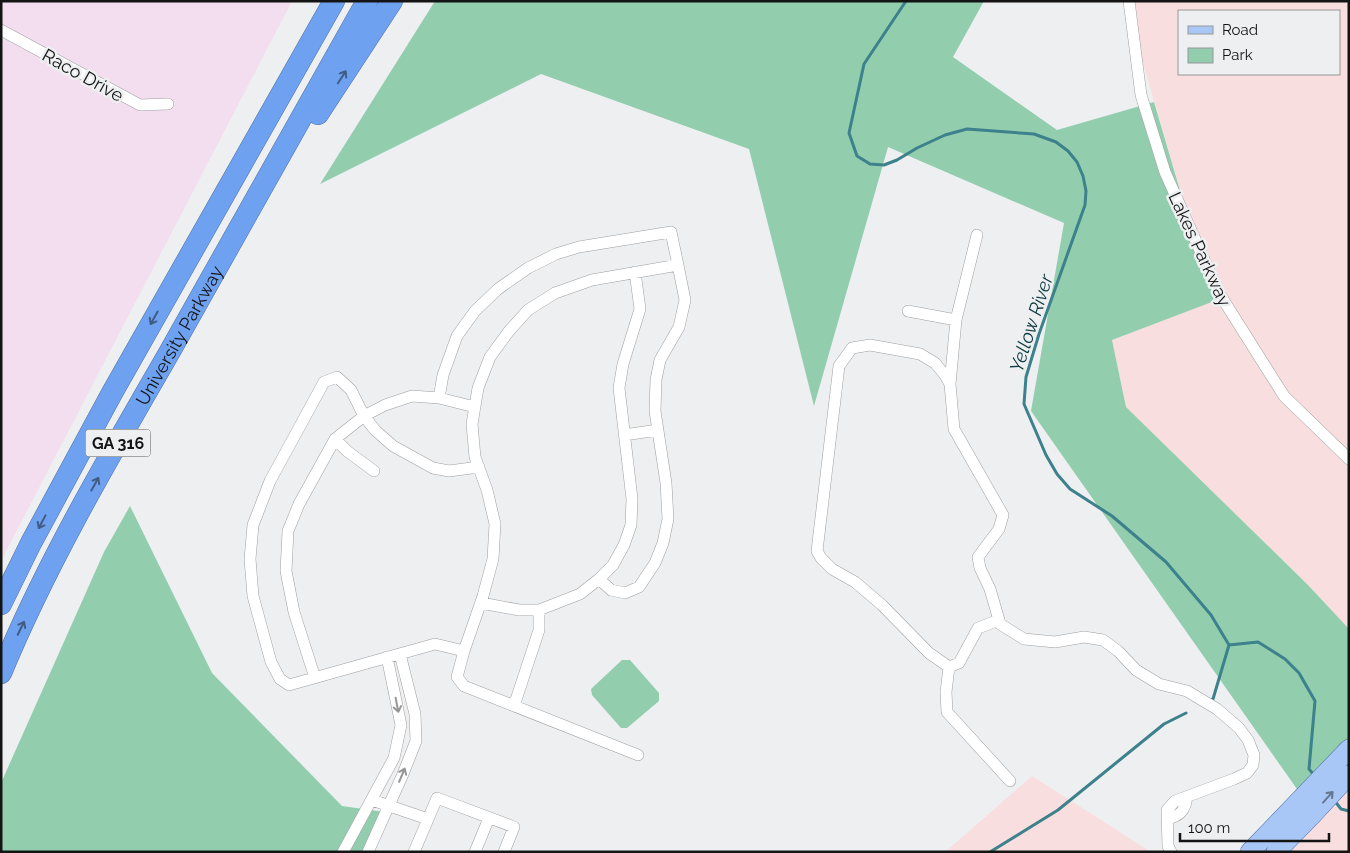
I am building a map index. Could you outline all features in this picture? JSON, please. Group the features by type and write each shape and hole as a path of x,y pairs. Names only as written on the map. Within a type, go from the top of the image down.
{"highway":[{"path":"178,276 196,228 317,1"},
{"name":"University Parkway","path":"1,604 35,534 112,393 334,1"},
{"name":"University Parkway","path":"1,672 15,639 69,532 154,377 367,1"},
{"path":"245,218 286,163 392,1"}],"main road":[{"path":"1276,852 1313,814 1341,775 1349,749"},
{"path":"1250,852 1301,800 1341,775"},
{"path":"1261,852 1280,830 1280,821"}],"street":[{"name":"Lakes Parkway","path":"1129,1 1141,96 1164,172 1219,293 1284,396 1349,458"},
{"name":"Raco Drive","path":"1,30 140,105 168,104"},
{"path":"439,398 443,375 457,336 475,311 498,289 528,268 556,254 579,247 671,232 685,300 679,327 660,360 656,380 656,411 666,483 668,519 658,557 639,587 625,593 611,590 599,579"},
{"path":"977,235 956,320 950,384 954,429 1004,515 999,529 978,557 980,568 990,589 1000,622 1024,639 1055,642 1084,637 1103,640 1118,651 1136,670 1159,684 1187,691 1217,709 1248,740 1254,755 1253,765 1247,773 1187,797 1185,807 1176,817 1166,819 1168,846 1171,852"},
{"path":"638,755 464,686 457,677 481,603 492,559 494,524 487,490 475,457 472,424 478,388 490,357 509,331 528,310 556,293 592,280 678,265"},
{"path":"481,603 519,610 539,610 580,594 613,565 624,545 631,526 632,499 619,388 623,364 640,309 635,272"},
{"path":"908,311 956,320"},
{"path":"949,667 929,653 882,604 855,582 832,569 821,558 817,550 839,366 852,348 870,345 920,354 945,375 950,384"},
{"path":"464,651 436,644 289,685 280,679 271,662 253,596 250,559 254,525 270,482 324,382 337,377 351,390 364,416 375,430 393,446 432,468 449,471 479,467"},
{"path":"315,678 294,612 286,571 288,531 298,504 334,439 364,416 385,405 412,396 439,398 475,407"},
{"path":"624,435 658,430"},
{"path":"334,439 374,471"},
{"path":"514,706 540,630 539,610"},
{"path":"949,667 959,663 978,628 1000,622"},
{"path":"368,852 416,741 415,714 400,654"},
{"path":"344,852 394,758 401,725 387,658"},
{"path":"949,667 946,692 947,712 1010,781"},
{"path":"414,852 437,798 514,827 504,852"},
{"path":"372,800 428,819"},
{"path":"475,852 489,818"}],"shaded area":[{"path":"1,1 292,1 1,561"},
{"path":"1125,1 1349,1 1349,629 1308,585 1126,407 1112,340 1224,297 1199,255"},
{"path":"1349,754 1349,852 1257,852"},
{"path":"1032,776 1151,852 945,852"}],"green space":[{"path":"435,1 984,1 953,57 1057,130 1154,102 1199,255 1225,297 1112,340 1126,407 1308,585 1349,629 1349,754 1304,799 1031,411 1064,223 888,147 814,406 749,149 541,74 320,184"},
{"path":"130,506 212,673 342,806 385,812 370,852 1,852 1,783 104,552"},
{"path":"622,660 630,660 659,693 659,701 627,728 621,728 592,695 591,689"}],"waterway":[{"name":"Yellow River","path":"906,1 864,64 849,133 857,156 870,164 884,165 945,135 967,129 1034,134 1056,142 1068,151 1077,162 1083,176 1086,191 1085,205 1039,334 1026,377 1024,404 1046,455 1057,474 1070,489 1112,516 1166,562 1211,615 1229,645"},
{"name":"Yellow River","path":"1229,645 1258,642 1285,659 1299,673 1315,701 1309,769 1314,775"},
{"path":"1210,700 1213,699 1229,645"},
{"path":"990,852 1058,810 1164,724 1186,713"},
{"name":"Yellow River","path":"1334,800 1341,809 1349,811"}]}
